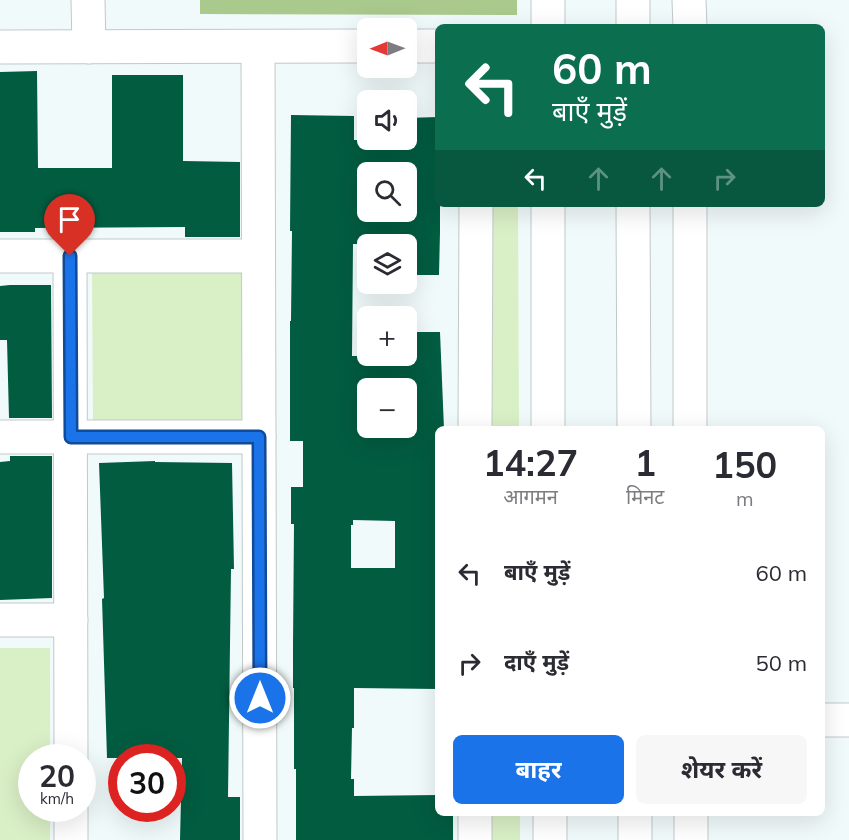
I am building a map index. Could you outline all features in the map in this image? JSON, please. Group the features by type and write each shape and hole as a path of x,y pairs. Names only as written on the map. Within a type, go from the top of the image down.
{"street":[{"path":"88,0 89,47"},
{"path":"548,0 548,24"},
{"path":"633,0 633,24"},
{"path":"690,0 690,24"},
{"path":"258,46 260,840"},
{"path":"0,47 357,46"},
{"path":"417,46 435,46"},
{"path":"475,426 476,207"},
{"path":"548,207 548,426"},
{"path":"633,207 634,426"},
{"path":"690,207 690,426"},
{"path":"0,256 258,255"},
{"path":"70,256 71,744"},
{"path":"0,437 259,437"},
{"path":"0,620 71,620"},
{"path":"825,720 849,720"},
{"path":"475,816 475,840"},
{"path":"550,816 550,840"},
{"path":"635,816 635,840"},
{"path":"691,816 691,840"},
{"path":"71,822 71,840"}],"green space":[{"path":"200,0 517,0 517,15 200,14"},
{"path":"490,207 518,207 519,426 490,426"},
{"path":"244,270 244,420 93,420 92,271"},
{"path":"0,648 50,648 50,744 18,744 18,822 50,822 50,840 0,840"},
{"path":"490,816 520,816 520,840 490,840"}],"building":[{"path":"37,71 38,168 112,168 112,75 183,75 183,161 240,162 240,237 185,237 185,227 35,228 35,232 0,232 0,72"},
{"path":"291,115 354,116 354,140 357,140 357,150 417,150 417,118 435,117 435,207 440,207 439,275 417,275 417,234 357,234 357,244 353,244 352,356 357,356 357,366 417,366 417,332 440,332 444,426 435,426 435,689 354,688 351,779 354,779 354,796 435,795 435,816 453,816 453,840 296,840 293,688 294,524 291,524 291,487 303,487 303,441 290,441","holes":["353,520 395,521 395,568 351,568"]},
{"path":"51,285 52,418 9,418 7,340 0,340 0,286"},
{"path":"10,456 52,456 52,598 0,600 0,462 10,461"},
{"path":"155,461 232,463 234,569 231,569 228,797 240,797 240,840 180,840 180,822 186,822 186,744 108,744 107,758 99,463"}],"route":[{"path":"70,256 71,437 259,437 260,698"}]}
